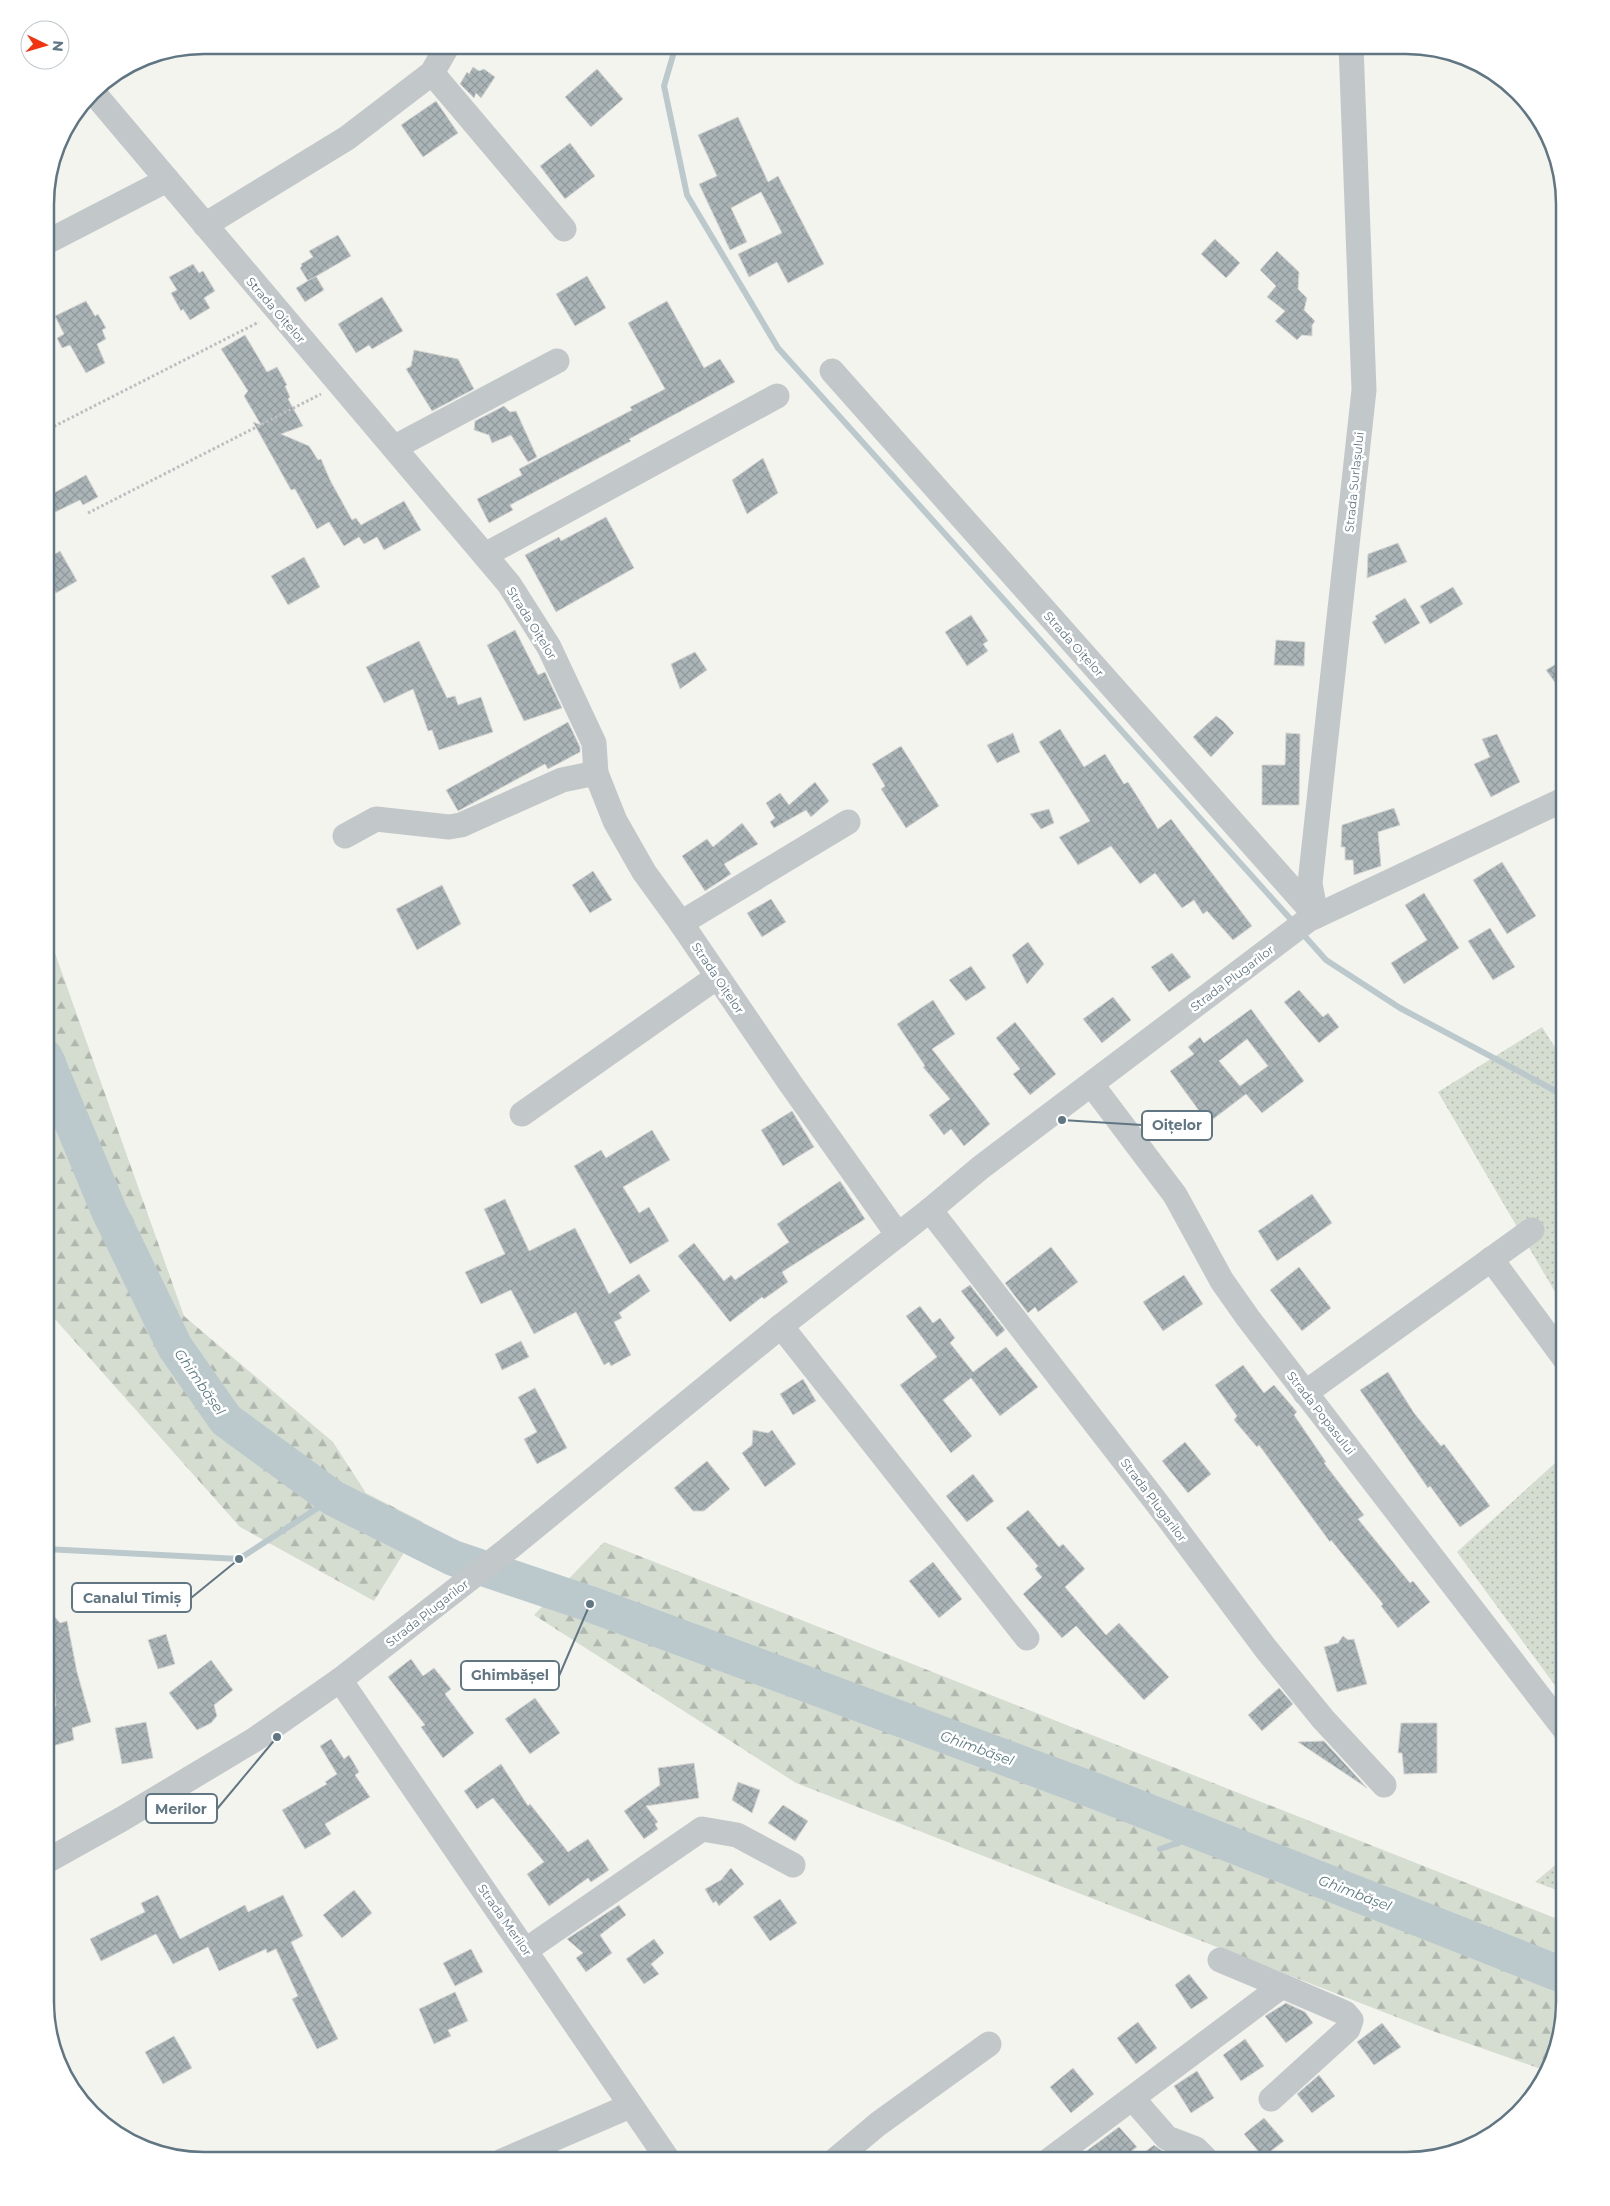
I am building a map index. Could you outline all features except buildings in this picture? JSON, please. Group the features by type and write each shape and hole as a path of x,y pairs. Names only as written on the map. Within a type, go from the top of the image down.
{"street":[{"path":"205,225 347,138 432,73 443,54"},
{"name":"Strada Surlașului","path":"1312,918 1310,883 1364,390 1351,54"},
{"path":"432,73 564,230"},
{"name":"Strada Oițelor","path":"98,98 509,584 549,647 594,743 596,772 615,821 644,872 898,1235"},
{"path":"54,238 167,180"},
{"path":"395,448 557,361"},
{"name":"Strada Oițelor","path":"832,371 1312,918"},
{"path":"485,555 777,396"},
{"path":"346,836 376,819 449,827 461,825 562,780 596,772"},
{"name":"Strada Plugarilor","path":"54,1857 147,1805 254,1740 340,1680 508,1549 781,1326 930,1210 980,1168 1312,918 1556,803"},
{"path":"681,923 848,822"},
{"path":"522,1114 718,977"},
{"name":"Strada Popasului","path":"1092,1085 1175,1195 1222,1281 1305,1393 1556,1718"},
{"name":"Strada Plugarilor","path":"930,1210 1157,1503 1266,1649 1323,1719 1384,1785"},
{"path":"1305,1393 1532,1230"},
{"path":"1491,1259 1556,1347"},
{"path":"781,1326 1027,1638"},
{"name":"Strada Merilor","path":"340,1680 663,2152"},
{"path":"526,1950 702,1829 737,1835 793,1865"},
{"path":"1220,1960 1345,2013 1351,2020 1348,2029 1271,2099"},
{"path":"1060,2152 1282,1986"},
{"path":"845,2152 878,2124 989,2044"},
{"path":"1133,2099 1167,2138 1196,2149 1199,2152"},
{"path":"523,2152 630,2106"}],"path":[{"path":"54,426 278,312"},
{"path":"88,512 341,384"}],"green space":[{"path":"54,950 184,1316 333,1442 366,1493 423,1522 374,1601 240,1527 54,1318"},
{"path":"1542,1027 1556,1049 1556,1294 1438,1092"},
{"path":"1556,1462 1556,1687 1457,1552"},
{"path":"604,1542 1556,1918 1555,2022 1545,2059 1540,2069 1427,2029 796,1783 534,1615"},
{"path":"1556,1864 1556,1890 1535,1882"}],"waterway":[{"path":"673,54 664,86 687,195 778,348 1295,924"},
{"path":"1301,932 1326,960 1400,1008 1556,1091"},
{"name":"Ghimbășel","path":"54,1079 109,1211 175,1347 226,1420 333,1498 453,1558 590,1604 1098,1792 1556,1972"},
{"path":"54,1549 239,1559 333,1498"},
{"path":"1160,1849 1203,1834"}],"place":[{"name":"Oițelor","path":"1062,1120"},
{"name":"Canalul Timiș","path":"239,1559"},
{"name":"Ghimbășel","path":"590,1604"},
{"name":"Merilor","path":"277,1737"}]}
